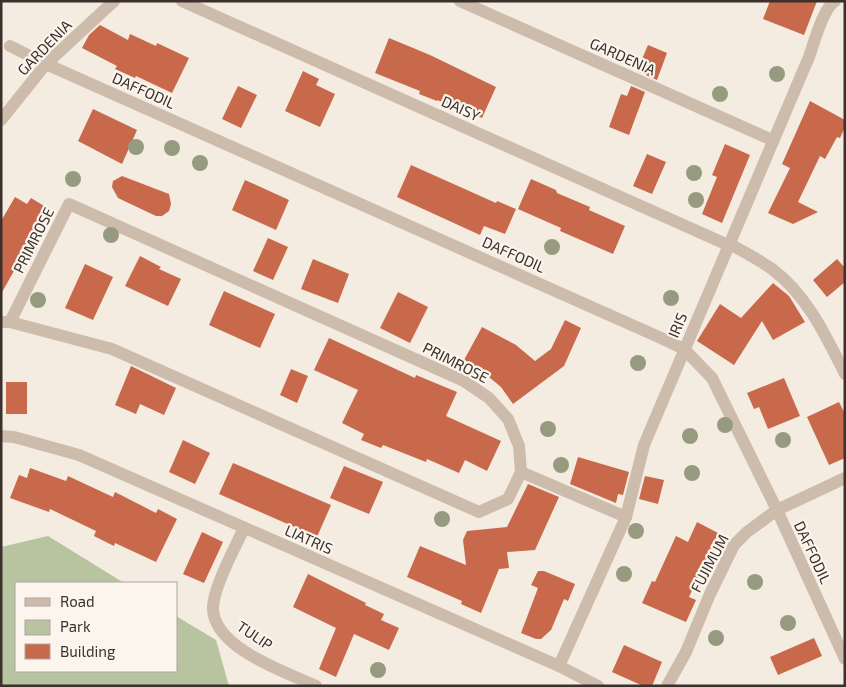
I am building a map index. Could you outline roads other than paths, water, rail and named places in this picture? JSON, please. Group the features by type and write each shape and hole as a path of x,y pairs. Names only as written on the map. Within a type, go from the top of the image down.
{"street":[{"name":"GARDENIA","path":"1,120 46,64 114,1"},
{"name":"DAISY","path":"182,1 728,244 772,269 797,292 823,331 845,374"},
{"name":"GARDENIA","path":"460,1 772,140"},
{"name":"IRIS","path":"559,666 626,516 644,445 772,140 809,57 823,19 831,4 835,1"},
{"name":"DAFFODIL","path":"10,46 46,64 684,349 712,378 845,659"},
{"name":"PRIMROSE","path":"69,204 464,382 489,398 508,419 519,446 521,472 508,499 479,512 112,349 6,322 69,204"},
{"name":"LIATRIS","path":"1,436 14,437 79,455 559,666 598,686"},
{"path":"521,472 626,516"},
{"name":"FUJIMUM","path":"667,686 686,652 710,594 734,545 747,532 776,510 845,478"},
{"name":"TULIP","path":"244,528 218,587 213,605 214,616 221,630 231,641 251,655 316,686"}]}
